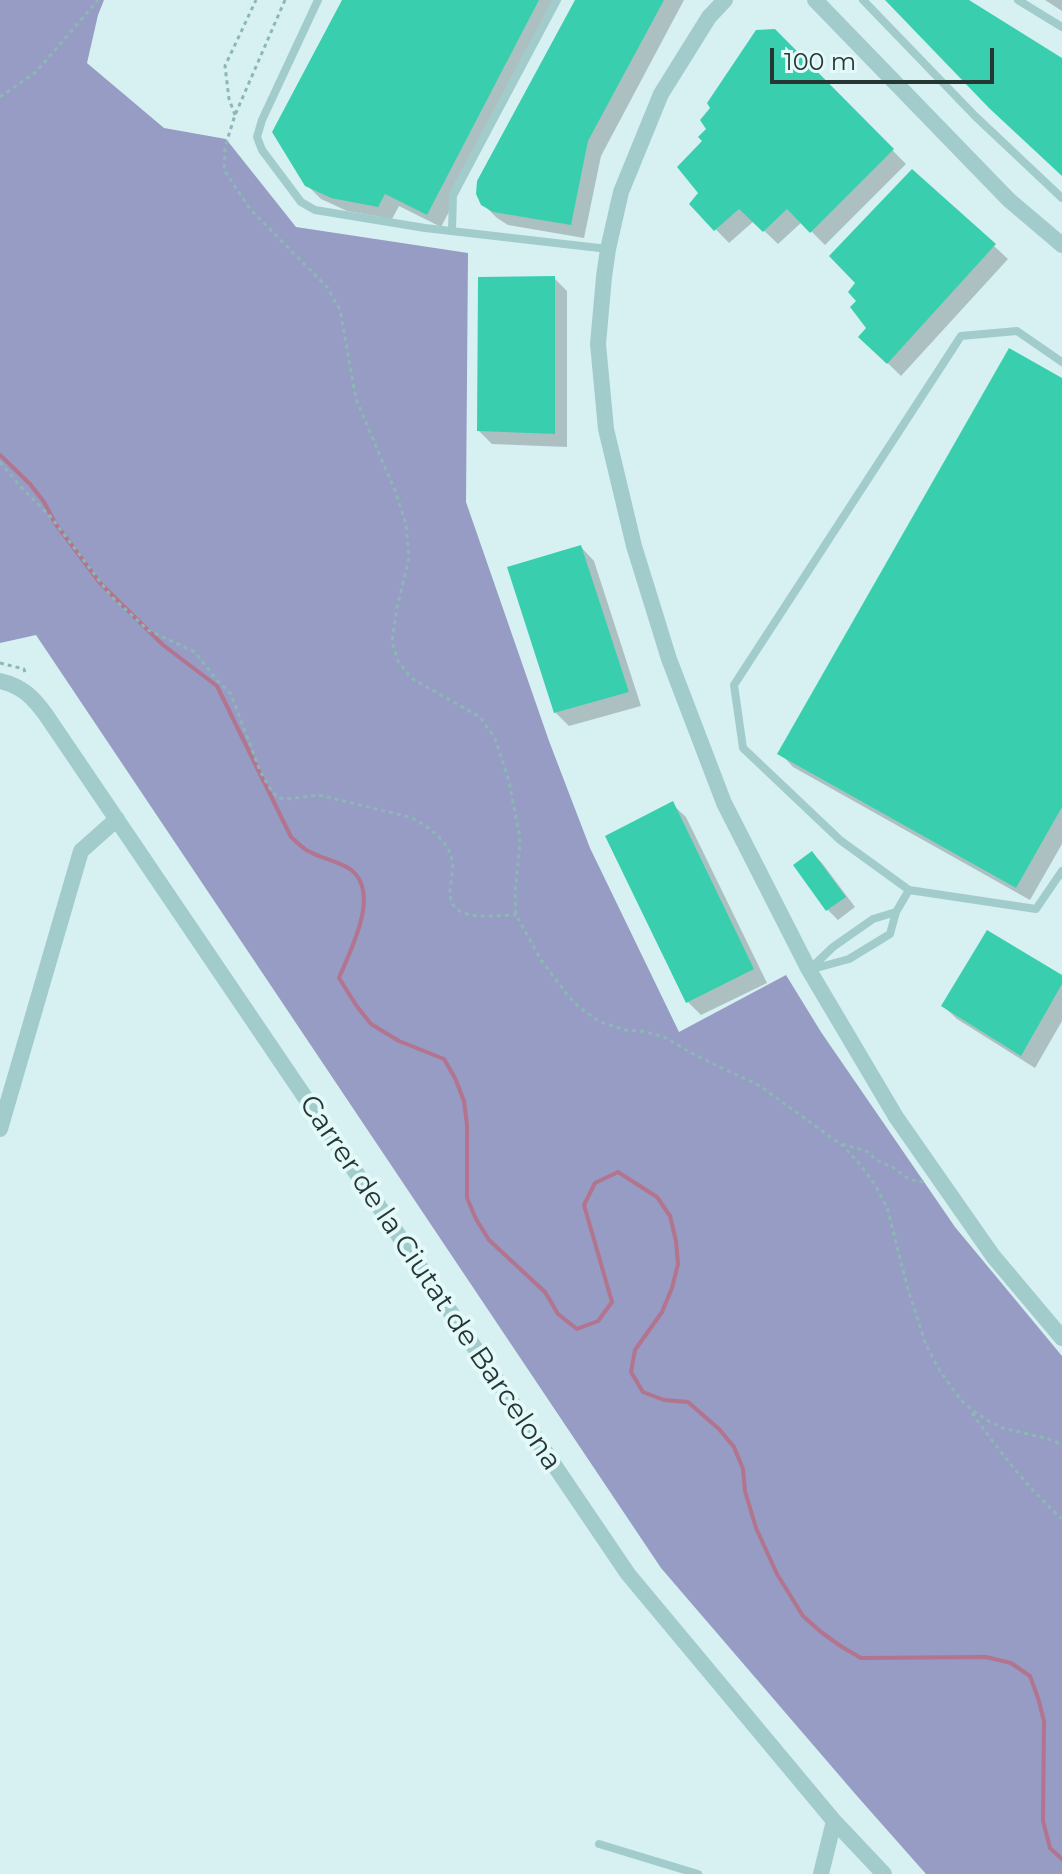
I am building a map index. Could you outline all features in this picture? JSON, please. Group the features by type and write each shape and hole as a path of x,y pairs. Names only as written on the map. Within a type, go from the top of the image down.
{"street":[{"path":"725,0 709,17 661,94 621,192 608,249 599,358 606,429 634,546 669,659 724,803 809,970 896,1117 993,1256 1062,1338"},
{"path":"815,0 1009,200 1062,245"},
{"name":"Carrer de la Ciutat de Barcelona","path":"0,681 20,687 37,702 622,1565 834,1821 884,1874"},
{"path":"0,1129 81,851 117,819"},
{"path":"821,1874 834,1821"}],"lane":[{"path":"318,0 257,137 258,144 301,202 315,210 452,231 608,249"},
{"path":"452,231 453,195 557,0"},
{"path":"863,0 975,116 1062,198"},
{"path":"1018,0 1062,27"},
{"path":"1062,362 1017,331 961,336 734,685 743,748 840,840 909,890 1036,909 1062,871"},
{"path":"809,970 849,959 890,934 896,912 909,890"},
{"path":"809,970 833,947 873,919 896,912"},
{"path":"599,1844 698,1874"}],"path":[{"path":"0,97 36,72 98,0"},
{"path":"235,115 229,99 225,66 256,0"},
{"path":"285,0 235,115 225,147 224,170 250,209 327,287 334,298 342,322 356,399 402,507 409,541 409,558 393,632 394,651 411,678 480,717 495,738 509,781 519,833 516,915 541,960 569,997 592,1017 626,1030 664,1037 760,1086 838,1143 858,1162 887,1207 926,1345 940,1371 999,1451 1036,1495 1062,1519"},
{"path":"0,462 50,516 111,596 148,630 195,652 231,694 260,771 278,798 319,795 418,821 445,845 452,860 449,895 452,904 468,915 516,915"},
{"path":"0,663 24,669 27,680"},
{"path":"838,1143 869,1152 876,1160 911,1180 944,1185"},
{"path":"968,1406 1003,1428 1062,1445"}],"shaded area":[{"path":"0,0 104,0 87,63 164,128 226,139 296,227 468,253 466,502 549,741 590,848 679,1032 786,975 821,1032 955,1227 1062,1356 1062,1874 926,1874 857,1796 661,1568 36,635 0,643"}],"building":[{"path":"342,0 539,0 427,215 385,194 378,207 331,198 305,186 272,132"},
{"path":"575,0 664,0 588,141 571,225 493,212 481,205 476,194 477,181"},
{"path":"885,0 969,0 1062,58 1062,176 989,108"},
{"path":"775,29 894,149 810,233 787,209 763,232 739,209 714,231 689,204 698,193 677,167 702,141 698,137 706,129 700,120 710,108 707,103 756,30"},
{"path":"912,169 996,244 887,364 858,337 866,328 850,307 856,301 848,292 855,283 829,256"},
{"path":"555,276 555,434 477,431 478,277"},
{"path":"1009,348 1062,378 1062,807 1016,888 777,754"},
{"path":"581,545 629,692 554,713 507,567"},
{"path":"673,801 754,969 686,1003 605,836"},
{"path":"812,851 846,897 826,911 793,865"},
{"path":"987,930 1062,975 1062,984 1021,1056 941,1006"}],"waterway":[{"path":"0,455 30,484 100,583 163,645 217,686 291,837 307,851 350,869 359,879 363,892 361,922 339,978 371,1024 399,1041 444,1059 464,1101 467,1198 476,1219 489,1240 545,1292 558,1314 577,1329 598,1321 612,1302 584,1205 595,1183 618,1172 657,1197 670,1216 678,1264 662,1312 635,1350 631,1372 643,1392 664,1400 688,1402 734,1447 743,1469 745,1491 756,1528 777,1574 803,1616 821,1632 861,1658 986,1657 1011,1663 1030,1676 1044,1721 1043,1821 1050,1848 1062,1859"}]}
